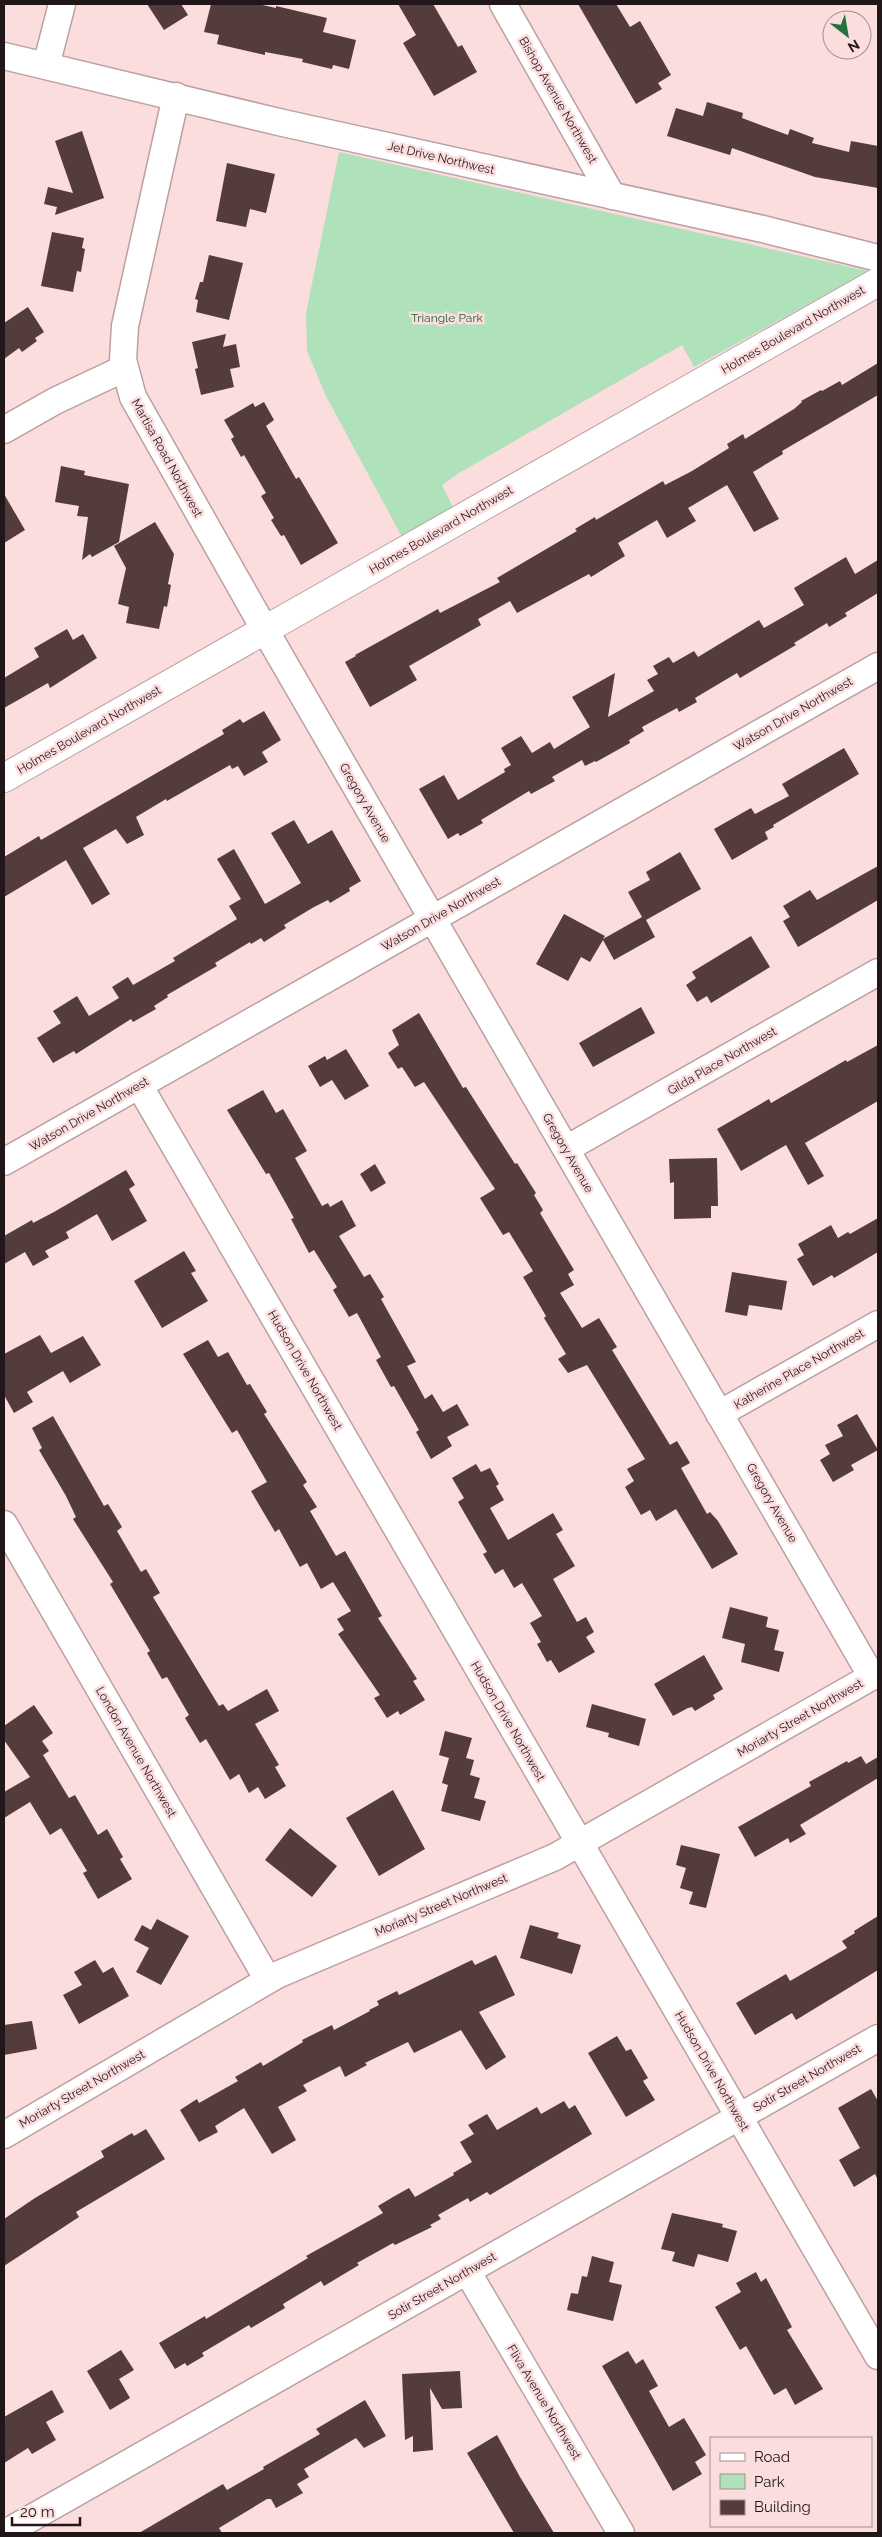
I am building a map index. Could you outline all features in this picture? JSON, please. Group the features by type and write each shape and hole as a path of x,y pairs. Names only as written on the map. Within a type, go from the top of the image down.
{"street":[{"path":"46,66 62,4"},
{"name":"Bishop Avenue Northwest","path":"503,4 612,196"},
{"name":"Jet Drive Northwest","path":"4,56 292,125 763,229 878,258"},
{"name":"Martisa Road Northwest","path":"176,96 125,326 123,360 133,398 144,420 265,630"},
{"name":"Holmes Boulevard Northwest","path":"4,778 878,282"},
{"path":"4,430 56,401 125,368"},
{"name":"Gregory Avenue","path":"265,630 719,1414 875,1675"},
{"name":"Watson Drive Northwest","path":"4,1162 878,666"},
{"name":"Gilda Place Northwest","path":"566,1149 878,972"},
{"name":"Hudson Drive Northwest","path":"139,1085 878,2356"},
{"name":"Katherine Place Northwest","path":"719,1414 878,1324"},
{"name":"London Avenue Northwest","path":"4,1524 268,1980"},
{"name":"Moriarty Street Northwest","path":"4,2135 268,1980 342,1946 555,1857 875,1675"},
{"name":"Sotir Street Northwest","path":"5,2533 878,2038"},
{"name":"Fliva Avenue Northwest","path":"467,2271 621,2533"}],"green space":[{"name":"Triangle Park","path":"339,152 868,271 694,367 682,345 459,473 442,485 453,507 402,537 326,396 307,351 306,313"}],"building":[{"path":"147,4 181,4 188,15 164,30"},
{"path":"211,4 258,4 276,8 276,6 327,18 323,32 356,40 349,69 333,65 332,69 302,62 303,59 265,52 265,55 217,44 219,35 204,32"},
{"path":"398,4 433,4 458,47 462,45 477,72 434,96 403,43 416,35"},
{"path":"578,4 616,4 630,27 640,21 671,75 658,83 662,89 636,104"},
{"path":"707,102 743,113 742,118 788,135 790,129 814,138 812,143 849,152 851,141 878,146 878,188 815,177 732,148 730,155 667,136 676,108 703,116"},
{"path":"82,131 104,198 55,215 57,207 44,204 48,187 73,193 55,141"},
{"path":"227,163 275,174 266,213 250,209 246,227 216,221"},
{"path":"52,232 84,238 82,248 85,249 81,272 77,271 73,292 41,286"},
{"path":"209,255 243,263 229,320 196,312 198,300 195,299 200,282 203,282"},
{"path":"28,307 44,332 35,338 37,341 22,352 19,348 4,359 4,323"},
{"path":"226,334 223,347 236,344 240,367 230,369 234,387 201,395 195,369 198,368 192,342"},
{"path":"878,363 878,395 782,451 783,454 753,472 779,519 754,532 727,485 688,508 696,521 667,538 657,520 618,543 625,556 591,577 589,574 517,613 510,601 478,619 481,625 409,666 417,680 370,707 345,662 355,655 438,609 440,613 500,582 497,578 577,531 575,529 595,517 596,520 663,481 665,485 692,471 729,448 727,444 743,434 745,439 794,409 801,401 840,381 842,385"},
{"path":"264,402 274,420 266,426 296,479 299,477 338,543 301,565 284,535 281,536 271,520 274,518 261,496 266,493 244,455 241,457 231,439 234,437 224,420 253,403 255,407"},
{"path":"61,466 85,471 84,475 129,484 119,542 92,557 90,554 82,560 88,517 77,516 79,506 55,502"},
{"path":"4,494 25,530 4,543"},
{"path":"155,522 174,554 168,584 171,585 167,607 164,606 159,629 126,623 129,607 118,604 126,568 114,546"},
{"path":"846,557 855,574 878,560 878,593 845,613 847,616 829,627 827,623 794,643 796,645 740,678 737,673 695,698 697,702 679,712 677,708 642,727 644,731 629,740 630,743 585,766 582,760 552,777 555,781 531,794 529,791 481,820 483,823 460,836 458,833 448,839 419,789 444,775 458,800 505,772 504,769 511,765 501,748 521,736 532,753 550,742 554,749 590,727 572,697 615,673 608,717 654,691 647,680 658,674 653,666 669,657 673,663 694,651 698,657 759,620 764,628 804,605 794,588"},
{"path":"67,629 73,640 83,634 97,658 50,688 48,683 4,708 4,678 39,657 34,648"},
{"path":"264,711 281,740 262,752 268,762 244,776 238,766 232,769 230,765 167,801 166,799 136,817 144,835 127,844 116,829 83,848 110,894 92,905 66,860 4,897 4,857 39,836 41,840 224,734 222,730 240,719 243,723"},
{"path":"844,748 859,774 773,825 774,827 765,832 768,839 732,860 714,829 751,808 755,814 789,796 782,784"},
{"path":"294,820 308,844 332,830 361,881 349,888 350,891 330,903 328,900 284,925 286,928 264,942 261,938 251,944 250,942 215,963 217,966 167,995 168,997 154,1006 156,1009 133,1022 131,1019 76,1054 74,1051 53,1063 37,1038 61,1023 53,1011 77,996 89,1016 119,998 112,987 128,977 133,985 175,961 173,958 237,919 229,906 241,899 217,859 234,849 265,904 301,883 271,833"},
{"path":"680,852 701,889 646,920 655,937 614,960 603,940 590,962 581,957 568,981 536,964 564,914 605,936 603,939 642,917 628,892 650,880 646,872"},
{"path":"878,866 878,900 798,947 783,921 790,917 783,906 810,890 817,900"},
{"path":"751,936 770,967 711,1003 707,996 697,1002 686,985 696,978 692,972"},
{"path":"641,1007 655,1033 593,1067 579,1043"},
{"path":"419,1013 463,1088 466,1087 515,1164 517,1163 536,1193 534,1195 543,1210 540,1213 574,1270 568,1274 574,1285 560,1293 582,1328 599,1318 617,1347 612,1350 670,1445 677,1441 690,1463 681,1468 707,1514 710,1512 718,1521 738,1554 712,1569 676,1509 656,1521 650,1510 641,1515 625,1487 634,1481 627,1469 645,1459 587,1365 568,1373 558,1359 566,1354 544,1318 546,1316 523,1277 533,1271 509,1232 503,1235 480,1198 495,1189 424,1082 415,1087 402,1067 398,1069 388,1053 399,1045 392,1030"},
{"path":"878,1045 878,1101 805,1143 824,1176 808,1185 786,1145 741,1171 717,1129 769,1099 771,1103 846,1060 847,1062"},
{"path":"346,1049 369,1086 345,1100 332,1080 320,1087 308,1066 325,1056 327,1060"},
{"path":"263,1090 276,1113 283,1109 307,1151 295,1158 322,1206 328,1203 330,1207 342,1200 356,1226 339,1236 364,1277 370,1274 384,1297 381,1299 416,1362 407,1366 425,1399 432,1394 443,1412 457,1404 469,1425 447,1437 452,1446 431,1459 416,1432 419,1430 394,1386 391,1387 376,1360 381,1357 357,1313 349,1317 333,1290 337,1287 314,1250 309,1253 291,1219 294,1218 269,1173 266,1174 227,1110"},
{"path":"717,1158 718,1206 711,1206 711,1218 674,1219 674,1182 670,1183 669,1159"},
{"path":"375,1164 386,1183 371,1192 360,1174"},
{"path":"126,1170 135,1185 129,1189 147,1221 112,1241 97,1214 66,1232 69,1238 45,1251 49,1257 33,1266 25,1252 4,1264 4,1236 32,1220 33,1223 54,1212"},
{"path":"878,1218 878,1252 834,1278 832,1275 813,1286 797,1259 804,1255 798,1244 831,1225 838,1238 848,1232 850,1234"},
{"path":"184,1251 196,1271 191,1273 208,1301 162,1328 134,1281"},
{"path":"732,1272 787,1281 782,1310 749,1305 747,1316 725,1312"},
{"path":"40,1335 51,1353 83,1336 101,1365 70,1383 63,1371 27,1392 33,1402 14,1413 4,1395 4,1354"},
{"path":"208,1340 218,1357 228,1352 247,1385 250,1384 267,1412 264,1414 307,1482 303,1485 317,1507 310,1511 336,1556 345,1551 382,1616 378,1618 417,1679 413,1681 425,1700 400,1715 398,1711 387,1718 374,1698 380,1695 338,1634 344,1630 337,1619 351,1611 333,1582 321,1589 307,1563 300,1567 279,1529 275,1532 251,1491 267,1482 237,1430 232,1433 183,1354"},
{"path":"857,1414 878,1450 851,1465 854,1470 833,1482 820,1460 830,1454 825,1445 843,1436 837,1425"},
{"path":"53,1416 104,1506 108,1504 122,1527 117,1531 141,1572 146,1569 160,1593 153,1597 219,1706 223,1704 228,1711 267,1689 279,1711 255,1724 279,1765 275,1767 286,1786 265,1799 258,1787 249,1793 239,1774 230,1780 206,1739 200,1743 185,1718 189,1715 167,1677 162,1679 147,1653 150,1651 110,1584 113,1582 73,1519 76,1517 66,1496 39,1450 42,1448 32,1428"},
{"path":"476,1464 481,1472 490,1468 499,1484 496,1486 504,1500 490,1508 508,1540 553,1513 563,1530 556,1534 575,1566 553,1579 577,1622 586,1617 594,1632 586,1637 595,1652 559,1673 551,1660 547,1662 537,1644 541,1642 530,1623 542,1616 522,1583 514,1588 503,1569 495,1574 483,1554 487,1552 458,1502 464,1498 452,1478"},
{"path":"730,1607 768,1617 766,1627 779,1630 774,1650 784,1652 779,1672 741,1662 745,1644 722,1638"},
{"path":"704,1655 723,1689 713,1695 715,1699 695,1711 692,1707 673,1716 654,1684"},
{"path":"592,1704 646,1719 639,1746 608,1737 609,1733 586,1727"},
{"path":"34,1705 53,1733 42,1741 49,1751 43,1755 69,1798 75,1795 98,1835 107,1829 123,1857 120,1859 132,1879 98,1899 83,1873 87,1871 61,1828 50,1835 30,1802 4,1818 4,1792 30,1777 4,1740 4,1726"},
{"path":"445,1731 472,1738 466,1758 474,1760 470,1775 480,1778 474,1798 486,1801 480,1821 441,1811 448,1785 442,1783 449,1758 439,1755"},
{"path":"861,1756 866,1764 878,1757 878,1778 800,1825 806,1834 790,1843 788,1838 755,1857 738,1827 811,1786 809,1782 847,1761 848,1763"},
{"path":"393,1790 425,1849 379,1876 346,1818"},
{"path":"290,1828 337,1866 312,1897 265,1860"},
{"path":"681,1845 720,1854 706,1908 689,1904 693,1892 680,1888 686,1868 676,1865"},
{"path":"878,1916 878,1970 796,2020 792,2013 755,2035 736,2003 786,1974 790,1981 847,1948 842,1941"},
{"path":"157,1919 189,1936 161,1985 136,1972 149,1948 134,1940 142,1925 151,1930"},
{"path":"530,1925 559,1933 557,1938 581,1945 572,1974 520,1958"},
{"path":"496,1955 515,1995 479,2012 506,2057 486,2070 461,2030 414,2053 408,2042 365,2063 367,2065 345,2077 340,2066 303,2085 307,2091 278,2107 296,2140 272,2154 244,2108 215,2126 218,2132 199,2142 180,2110 197,2099 199,2103 238,2081 235,2077 261,2062 263,2066 303,2042 302,2040 332,2025 334,2030 370,2011 379,2005 377,2001 397,1991 399,1995 472,1960 475,1965"},
{"path":"95,1960 103,1973 113,1967 129,1996 79,2024 63,1995 82,1985 74,1972"},
{"path":"32,2021 37,2049 4,2055 4,2025"},
{"path":"617,2036 626,2051 631,2049 648,2078 643,2081 655,2100 626,2117 588,2053"},
{"path":"871,2089 878,2101 878,2180 875,2174 854,2187 839,2160 860,2148 838,2108"},
{"path":"564,2101 569,2109 575,2105 592,2134 490,2195 487,2192 470,2202 468,2198 438,2215 441,2219 430,2225 432,2227 395,2245 393,2243 357,2263 359,2265 324,2286 321,2281 283,2304 285,2308 251,2328 249,2325 202,2353 204,2356 187,2366 185,2363 175,2369 159,2343 205,2316 206,2319 308,2258 306,2256 383,2213 378,2206 393,2197 409,2188 415,2197 454,2175 453,2173 472,2162 460,2142 474,2134 468,2125 487,2114 497,2130 537,2107 541,2114"},
{"path":"146,2129 165,2159 76,2212 79,2217 4,2266 4,2219 35,2198 104,2157 101,2151 132,2133 134,2136"},
{"path":"672,2213 723,2224 722,2227 737,2231 728,2262 698,2254 694,2267 672,2261 675,2252 661,2249"},
{"path":"592,2256 614,2262 609,2282 622,2285 613,2321 567,2310 571,2293 578,2294 582,2276 587,2277"},
{"path":"756,2272 761,2282 766,2278 792,2327 787,2330 823,2389 795,2405 786,2388 774,2395 746,2346 740,2350 715,2307 741,2292 736,2283"},
{"path":"121,2350 134,2370 119,2379 130,2398 110,2410 87,2371"},
{"path":"628,2351 636,2364 643,2359 658,2386 649,2391 669,2427 684,2418 706,2455 695,2462 702,2474 673,2491 602,2366"},
{"path":"460,2371 462,2408 442,2409 430,2388 433,2450 413,2452 413,2436 405,2440 402,2374"},
{"path":"52,2390 64,2412 46,2422 56,2440 32,2454 28,2448 4,2463 4,2417"},
{"path":"365,2400 386,2436 364,2448 356,2438 304,2469 309,2477 297,2484 303,2493 276,2508 271,2499 267,2499 219,2528 222,2533 139,2533 223,2484 227,2490 264,2469 263,2467 320,2434 316,2429"},
{"path":"497,2435 554,2533 514,2533 467,2453"}]}
